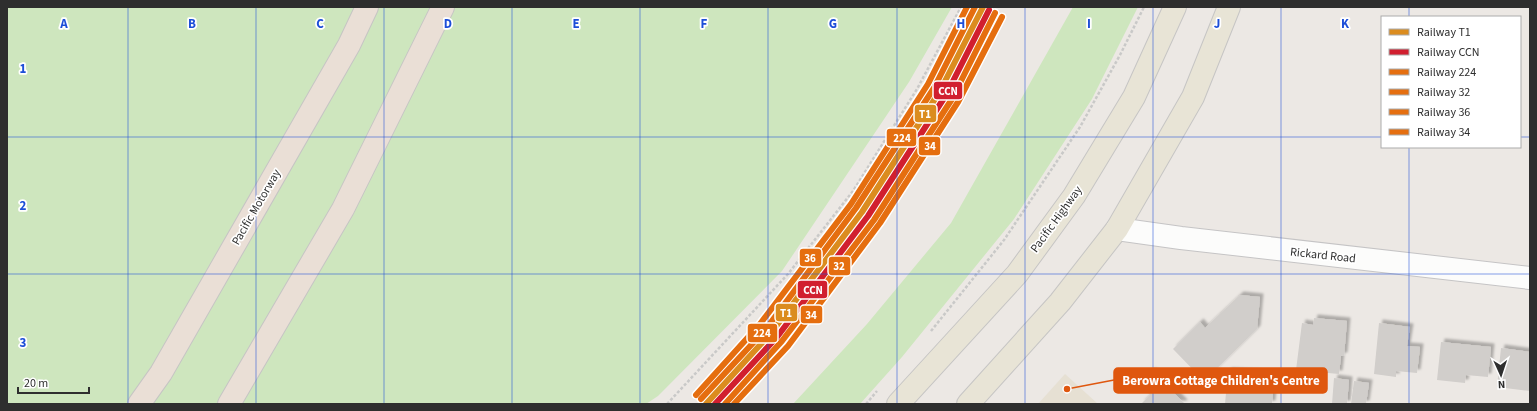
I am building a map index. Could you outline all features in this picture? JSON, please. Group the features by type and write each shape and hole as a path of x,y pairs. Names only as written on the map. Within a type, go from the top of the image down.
{"highway":[{"name":"Pacific Motorway","path":"139,404 162,373 349,45 367,7"},
{"path":"229,404 343,209 443,7"}],"main road":[{"name":"Pacific Highway","path":"898,404 1017,274 1074,196 1134,97 1174,7"},
{"path":"968,404 1060,302 1117,229 1193,97 1229,7"}],"street":[{"name":"Rickard Road","path":"1117,229 1181,238 1530,278"}],"path":[{"path":"667,404 788,274 853,191 917,89 961,7"},
{"path":"931,332 1004,240 1080,126 1120,55 1144,7"},
{"path":"866,404 881,387"}],"shaded area":[{"path":"1065,374 1098,404 1038,404"}],"green space":[{"path":"7,7 952,7 909,82 782,271 658,396 646,404 7,404"},
{"path":"1073,7 1138,7 1092,99 1014,219 902,357 860,404 793,404 867,324 951,223"}],"building":[{"path":"1240,295 1260,297 1257,329 1204,381 1173,349 1200,322 1205,328"},
{"path":"1314,318 1347,321 1344,356 1341,356 1339,374 1296,370 1302,323 1313,325"},
{"path":"1379,323 1410,327 1407,346 1420,347 1417,373 1396,371 1396,377 1374,374"},
{"path":"1441,342 1491,347 1488,377 1466,375 1465,383 1437,380"},
{"path":"1501,348 1530,352 1530,391 1497,387"},
{"path":"1152,371 1184,403 1183,404 1141,404 1150,395 1139,384"},
{"path":"1228,371 1257,373 1255,392 1273,393 1272,404 1225,404"},
{"path":"1334,378 1349,380 1347,404 1332,404"},
{"path":"1354,381 1369,383 1366,404 1351,404"}],"rail line":[{"name":"36","path":"696,395 760,324 851,204 928,84 967,7"},
{"name":"224","path":"701,399 766,329 856,208 934,88 975,7"},
{"name":"T1","path":"706,404 771,333 862,212 940,91 983,7"},
{"name":"CCN","path":"715,404 777,337 868,216 946,95 989,10"},
{"name":"32","path":"725,404 782,341 874,220 952,99 995,13"},
{"name":"34","path":"734,404 788,346 880,223 958,102 1002,17"}],"place":[{"name":"Berowra Cottage Children's Centre","path":"1067,389"}]}
